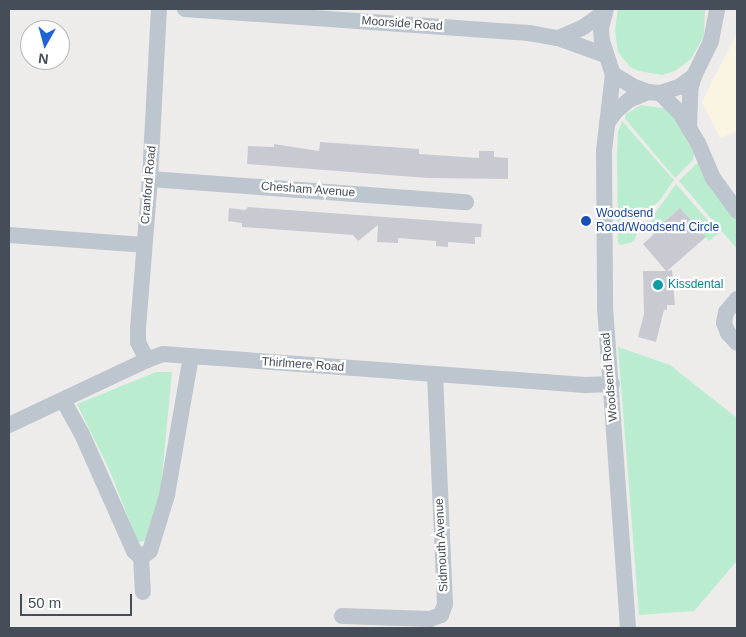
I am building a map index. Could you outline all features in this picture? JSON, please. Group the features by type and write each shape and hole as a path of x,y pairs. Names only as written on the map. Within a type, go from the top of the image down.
{"street":[{"name":"Cranford Road","path":"147,360 138,342 138,328 150,179 159,9"},
{"name":"Moorside Road","path":"185,9 520,32 558,38 605,56"},
{"path":"689,128 690,90 694,76 711,42 717,9"},
{"path":"558,38 582,28 605,11"},
{"path":"605,11 601,28 605,56 613,74 632,86 654,92 680,113 713,178 734,200"},
{"name":"Woodsend Road","path":"613,74 604,150 605,307 628,628"},
{"path":"606,125 614,112 622,106 654,92 679,86 694,76"},
{"name":"Chesham Avenue","path":"150,179 466,202"},
{"path":"9,236 144,245"},
{"path":"737,299 726,312 724,323 728,333 737,343"},
{"name":"Thirlmere Road","path":"9,425 147,360 164,354 585,385 612,384"},
{"path":"141,556 150,550 166,495 191,356"},
{"name":"Sidmouth Avenue","path":"342,616 430,619 441,615 445,604 435,374"},
{"path":"63,400 81,432 134,551 141,556"},
{"path":"141,556 143,592"}],"shaded area":[{"path":"737,33 737,131 720,138 702,102"}],"green space":[{"path":"618,9 705,9 704,36 691,59 675,71 662,75 639,71 630,67 618,52 615,30"},
{"path":"641,105 669,109 673,112 694,153 693,160 675,178 625,119 626,114"},
{"path":"622,121 674,180 660,200 643,216 640,223 637,223 636,230 638,230 635,239 632,242 621,245 618,243 617,153 618,132"},
{"path":"698,162 737,217 737,249 679,181"},
{"path":"676,184 719,233 709,241 680,208 653,230 651,221 653,216"},
{"path":"618,347 670,365 737,418 737,561 694,611 639,615"},
{"path":"156,372 172,372 161,487 145,541 138,542 109,469 77,404"}],"building":[{"path":"320,142 419,149 419,154 479,158 479,151 494,151 494,157 508,158 508,179 427,178 247,164 248,146 274,147 274,144 319,151"},
{"path":"248,207 482,224 481,237 475,237 475,244 448,242 448,247 436,246 436,241 398,238 398,243 377,242 378,225 358,241 353,235 242,227 242,223 228,221 229,208 245,210"},
{"path":"680,208 706,237 667,271 672,270 675,305 667,305 667,310 664,310 656,342 638,337 644,314 643,271 666,271 643,244 654,234 652,232"}],"place":[{"name":"Woodsend Road/Woodsend Circle","path":"586,221"},
{"name":"Kissdental","path":"658,285"}]}
